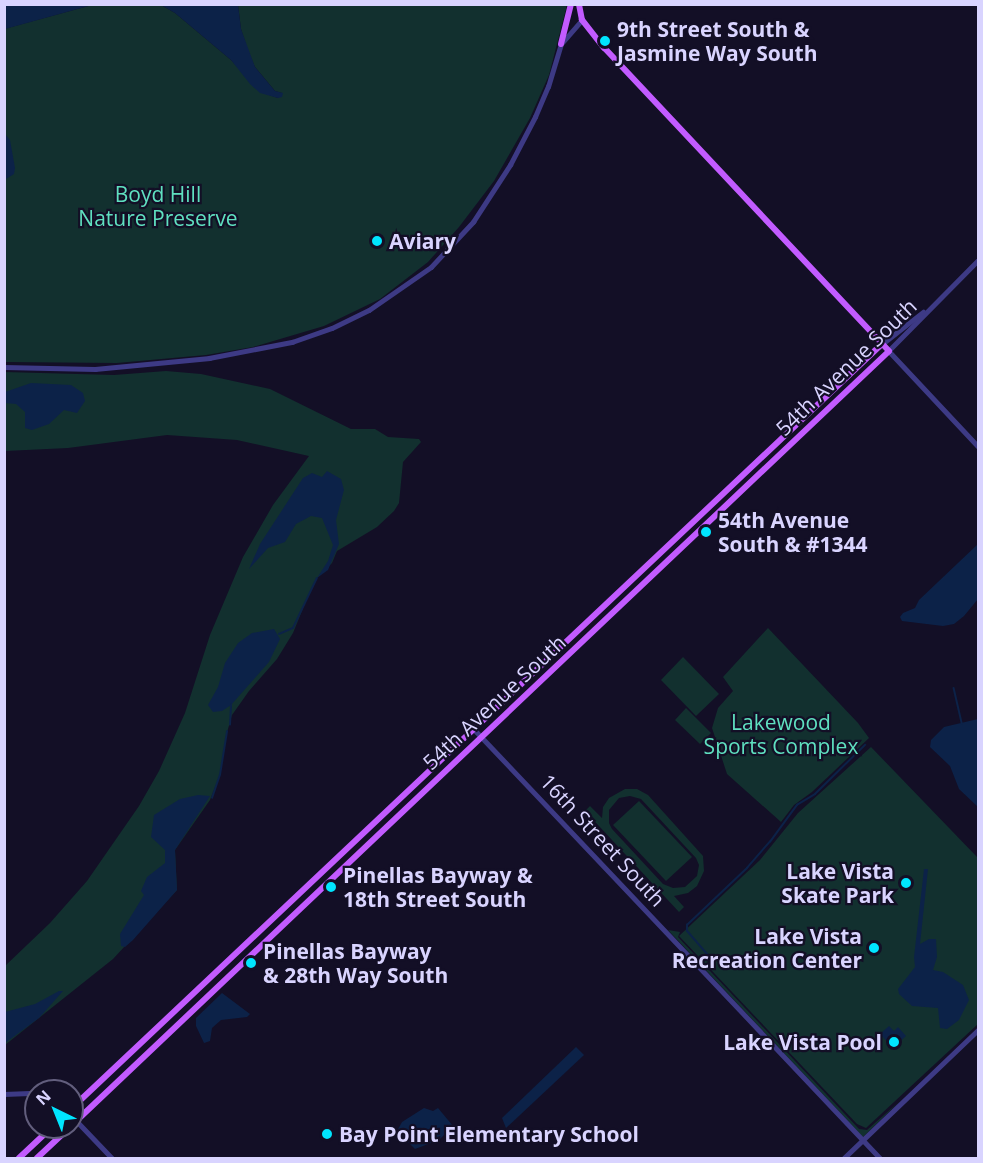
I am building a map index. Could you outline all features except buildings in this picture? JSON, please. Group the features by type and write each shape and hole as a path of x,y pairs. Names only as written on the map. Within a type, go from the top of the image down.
{"main road":[{"path":"561,44 571,4"},
{"path":"579,4 582,20 604,48 889,351"},
{"name":"54th Avenue South","path":"84,1097 882,344"},
{"name":"54th Avenue South","path":"84,1112 889,351"},
{"path":"19,1158 39,1139"},
{"name":"54th Avenue South","path":"37,1158 56,1139"}],"street":[{"path":"4,367 95,369 173,363 221,356 292,342 332,328 369,310 431,267 454,244 489,200 535,117 548,87 561,44 582,20"},
{"name":"54th Avenue South","path":"889,351 978,261"},
{"name":"54th Avenue South","path":"882,344 936,301"},
{"path":"889,351 978,446"},
{"name":"16th Street South","path":"473,728 880,1158"},
{"path":"844,1158 978,1030"},
{"path":"4,1094 24,1093"},
{"path":"84,1132 112,1158"}],"green space":[{"name":"Boyd Hill Nature Preserve","path":"92,5 161,5 175,13 231,60 260,92 278,98 282,93 275,91 255,67 248,51 241,29 238,5 567,5 549,75 530,118 494,181 459,227 428,262 380,299 324,326 253,347 206,355 117,363 5,362 4,29"},
{"path":"166,371 201,374 270,389 351,429 375,429 388,437 419,439 421,442 403,462 399,503 394,511 377,527 337,551 332,563 317,578 293,633 277,659 232,715 220,775 210,800 175,850 177,890 113,959 5,1045 5,966 50,923 87,881 139,806 159,771 185,713 210,635 243,557 273,505 309,456 237,440 167,435 68,448 5,451 4,372 114,375"},
{"name":"Lakewood Sports Complex","path":"768,628 858,723 869,738 812,792 794,805 781,822 727,774 712,728 718,708 733,691 723,677"},
{"path":"683,657 719,694 696,716 661,680"},
{"path":"686,708 711,733 700,744 675,720"},
{"path":"871,747 978,858 978,1024 866,1128 857,1124 679,936 760,860 798,813"},
{"path":"625,789 637,789 648,795 703,856 704,871 697,886 688,893 674,896 684,907 679,912 585,811 590,806 602,818 603,807 609,798","holes":["630,796 641,799 696,858 699,865 697,876 685,887 673,888 663,884 612,829 609,823 609,810 619,798"]},
{"path":"639,801 692,857 666,881 613,825"},
{"path":"668,930 680,932 678,937 859,1129 867,1130 900,1101 863,1137"}],"water":[{"path":"5,4 92,5 5,29"},
{"path":"161,5 238,5 241,29 255,67 275,91 283,93 282,97 260,93 231,60 175,13"},
{"path":"5,134 10,140 15,168 14,174 6,179"},
{"path":"31,383 71,385 83,393 85,401 77,413 64,410 49,424 32,430 25,428 25,412 16,404 5,403 5,392"},
{"path":"327,471 341,479 344,490 336,520 339,544 328,570 317,578 328,561 333,545 322,518 311,516 296,524 285,542 268,548 249,569 260,544 303,478 312,473 322,477"},
{"path":"978,544 978,599 964,616 954,624 943,626 902,621 900,617 903,613 915,608 919,600"},
{"path":"274,629 280,639 269,662 231,705 222,711 213,712 208,705 218,687 225,663 238,643 252,633"},
{"path":"978,719 978,807 959,789 950,766 930,747 931,740 944,727"},
{"path":"198,795 210,796 175,850 177,890 133,940 125,947 121,946 120,934 144,895 141,891 147,877 165,863 165,850 151,837 154,815 180,799"},
{"path":"924,869 928,869 920,944 929,939 936,939 937,957 933,970 943,972 963,985 969,1000 959,1020 947,1029 940,1028 938,1008 912,1006 899,994 898,989 915,967 914,957"},
{"path":"63,991 39,1018 5,1043 5,1012 35,1004"},
{"path":"222,993 250,1014 247,1017 221,1020 212,1028 210,1041 204,1043 196,1026 196,1018"},
{"name":"Lake Vista Pool","path":"889,1026 894,1031 898,1027 906,1036 893,1048 880,1034"},
{"path":"576,1047 584,1055 506,1128 502,1118"},
{"path":"424,1108 433,1111 438,1108 453,1126 439,1140 415,1149 397,1131 402,1122"}],"waterway":[{"path":"279,634 293,628 317,578"},
{"path":"954,688 962,723"},
{"path":"230,725 231,705"},
{"path":"212,798 220,775 227,732"},
{"path":"712,960 687,931 687,925 747,868 770,842 797,805 815,794 865,745"}],"place":[{"name":"9th Street South & Jasmine Way South","path":"605,41"},
{"name":"Aviary","path":"377,241"},
{"name":"54th Avenue South & #1344","path":"706,532"},
{"name":"Lake Vista Skate Park","path":"906,883"},
{"name":"Pinellas Bayway & 18th Street South","path":"331,887"},
{"name":"Lake Vista Recreation Center","path":"874,948"},
{"name":"Pinellas Bayway & 28th Way South","path":"251,963"},
{"name":"Lake Vista Pool","path":"894,1042"},
{"name":"Bay Point Elementary School","path":"327,1134"}]}
